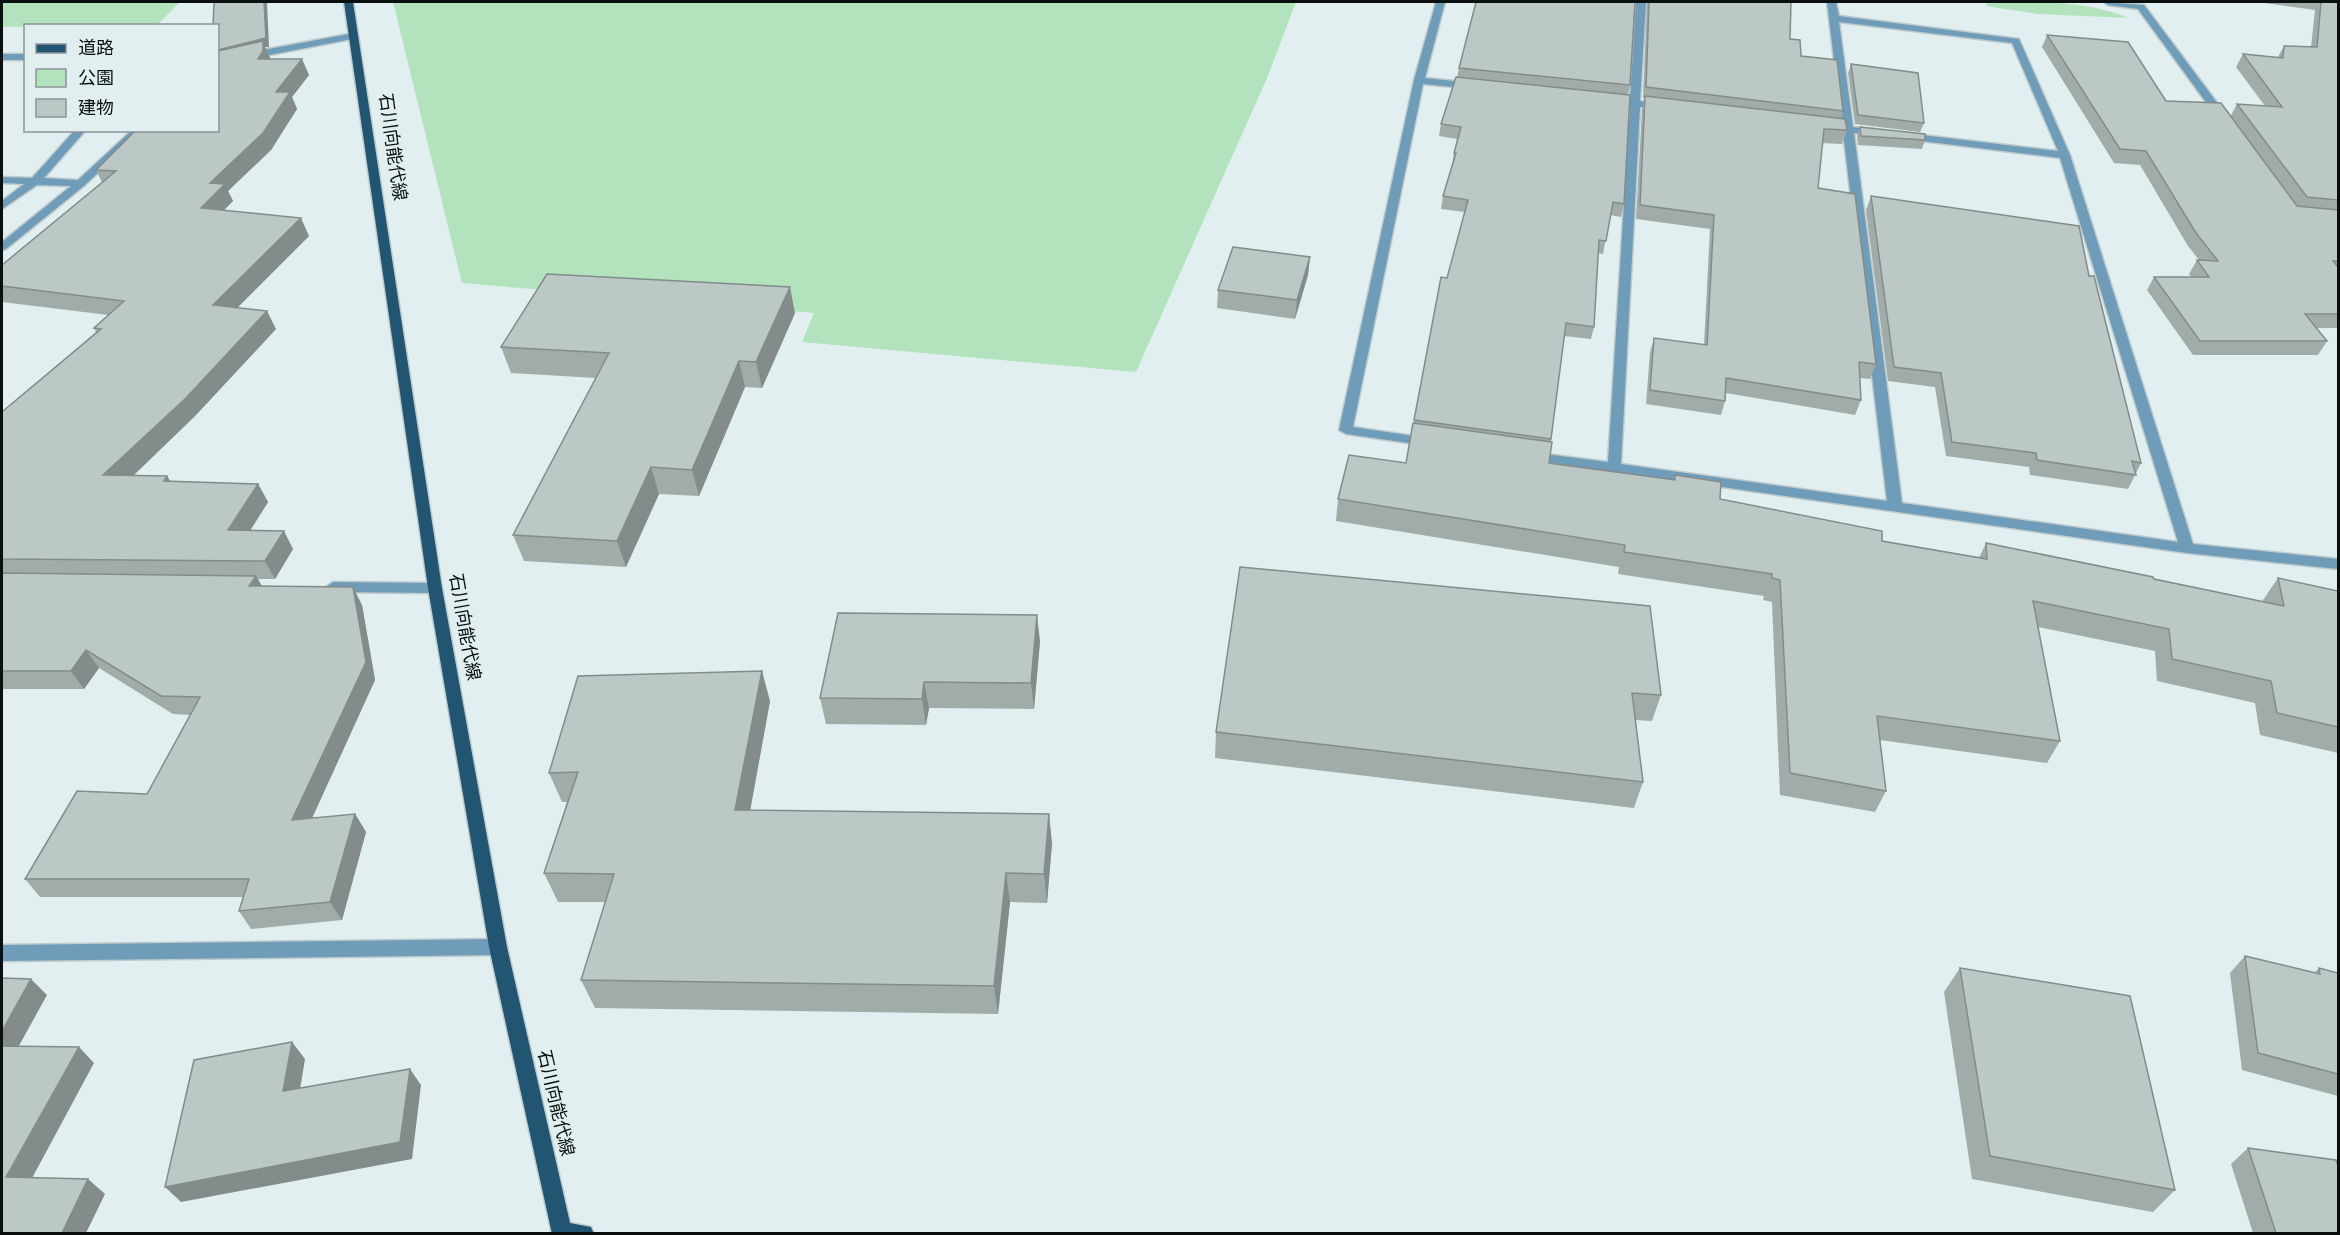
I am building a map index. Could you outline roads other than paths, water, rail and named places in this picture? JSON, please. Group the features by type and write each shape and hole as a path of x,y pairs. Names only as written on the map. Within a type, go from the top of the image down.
{"main road":[{"name":"石川向能代線","path":"348,2 435,588 498,947 561,1233 584,1233"}],"street":[{"path":"1439,443 1346,430 1419,80 1440,2"},
{"path":"1614,469 1641,2"},
{"path":"1832,2 1895,507"},
{"path":"2108,2 2141,7 2232,130"},
{"path":"1834,18 2016,41 2065,155 2187,548"},
{"path":"219,65 252,55 354,36"},
{"path":"2,57 24,57"},
{"path":"1419,80 1488,88"},
{"path":"1602,100 1672,108"},
{"path":"1812,125 2065,155"},
{"path":"2,206 35,181 79,132"},
{"path":"2,247 81,183 137,132"},
{"path":"2,180 81,183"},
{"path":"1521,455 2187,548 2338,564"},
{"path":"318,587 435,588"},
{"path":"2,953 498,947"}]}
